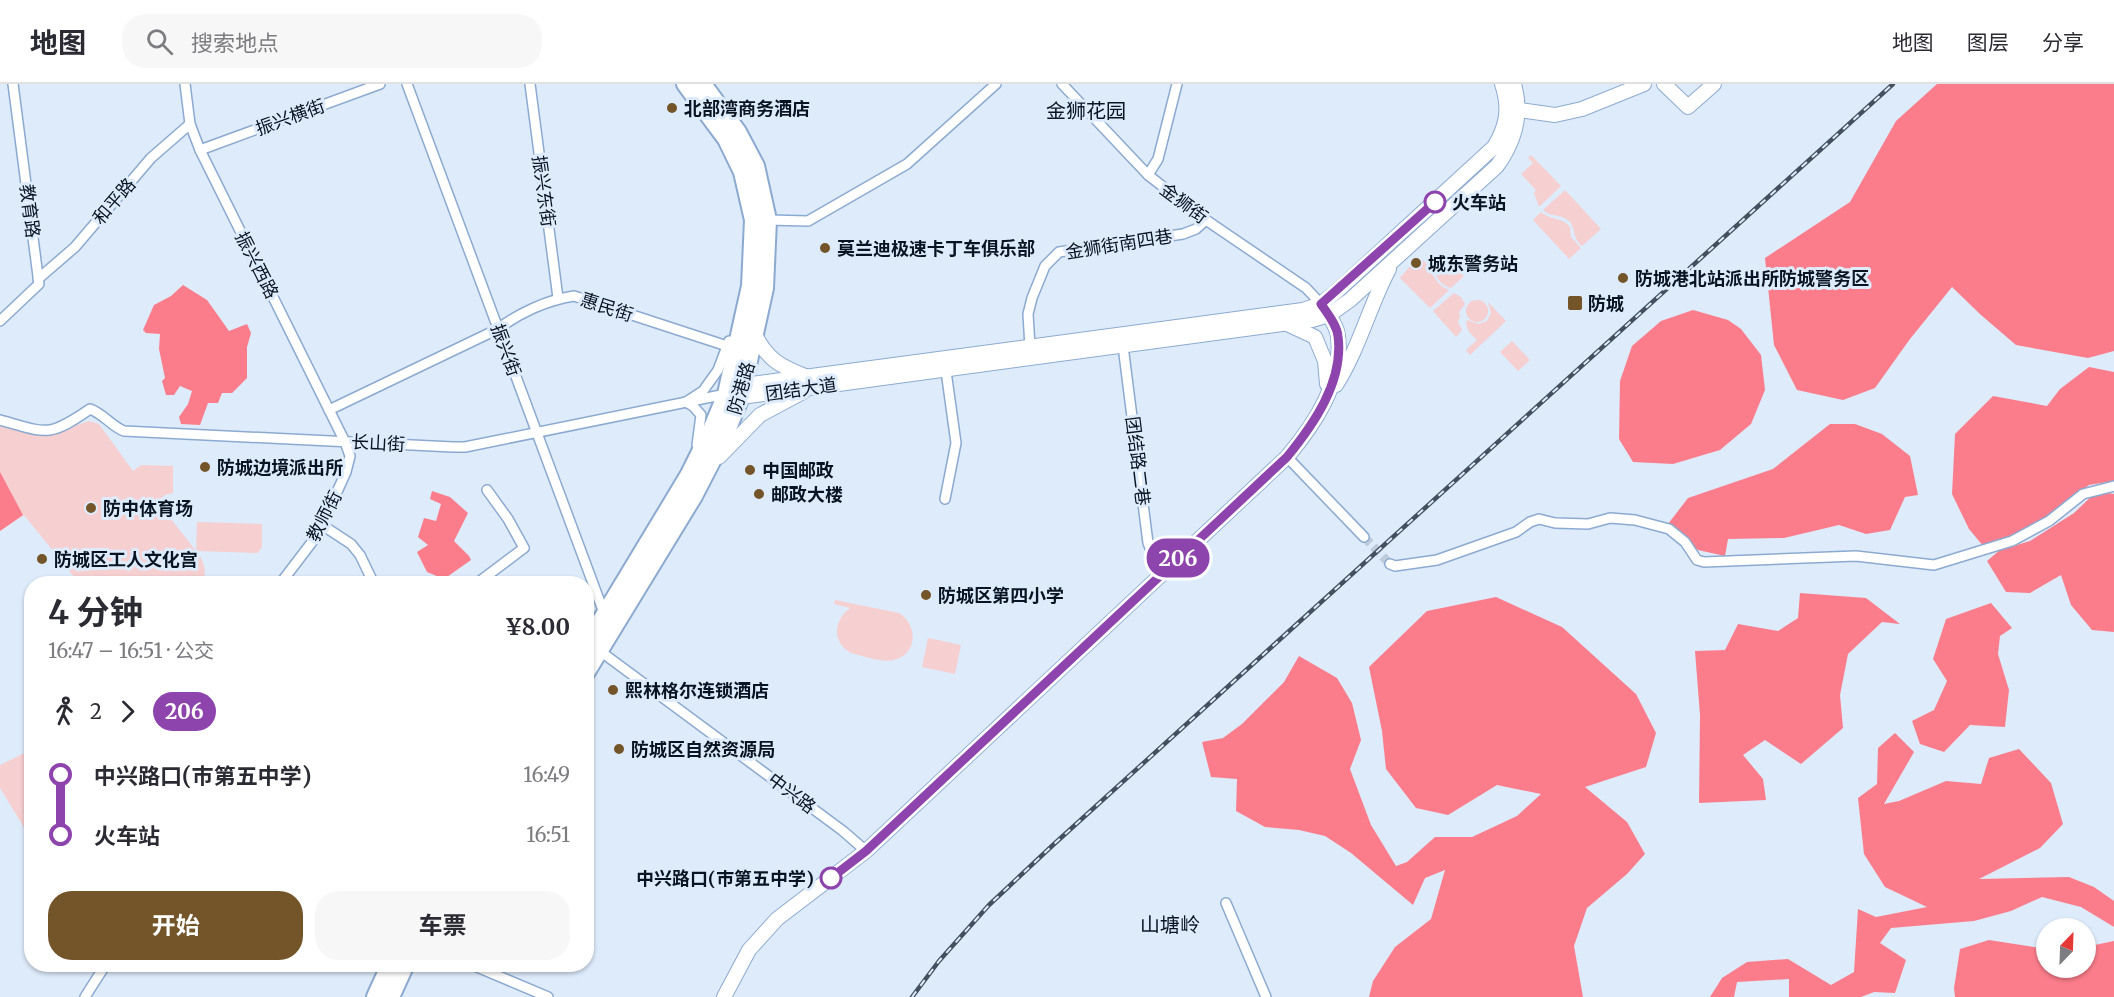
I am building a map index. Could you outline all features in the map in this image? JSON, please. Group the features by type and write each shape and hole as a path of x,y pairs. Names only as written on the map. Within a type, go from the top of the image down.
{"highway":[{"name":"防港路","path":"594,645 605,616 688,476 711,430 737,392 750,286 753,220 742,172 726,139 685,84"},
{"name":"防港路","path":"594,646 708,470 755,335 765,288 768,219 756,165 738,132 703,84"},
{"path":"375,997 386,972"},
{"path":"391,997 402,972"}],"main road":[{"path":"1502,84 1513,109"},
{"path":"1513,109 1514,84"},
{"path":"1513,109 1555,115 1582,109 1623,88 1644,84"},
{"path":"1664,84 1688,106 1714,84"},
{"name":"团结大道","path":"737,392 945,364 1123,346 1312,320 1325,309 1336,292 1483,159 1503,133 1513,109"},
{"name":"团结大道","path":"945,364 1030,347 1303,310 1325,309 1350,300 1493,170 1514,137 1513,109"},
{"path":"724,997 739,966 763,933 777,919 866,851 1287,457 1319,414 1348,365 1367,316 1394,260"},
{"path":"1325,309 1338,336 1337,364 1328,396"},
{"path":"1285,324 1315,337 1325,361 1328,396"},
{"path":"708,470 760,415 808,382 772,360 763,350 755,335"}],"street":[{"name":"教育路","path":"14,84 38,279"},
{"name":"振兴西路","path":"185,84 190,124 200,150 345,442"},
{"name":"振兴横街","path":"200,150 380,84"},
{"name":"振兴街","path":"407,84 590,576"},
{"name":"振兴东街","path":"530,84 558,298"},
{"path":"768,219 808,221 907,165 996,84"},
{"name":"金狮街","path":"1062,84 1148,175 1206,220 1306,288 1325,309"},
{"path":"1148,175 1158,159 1177,84"},
{"name":"和平路","path":"38,279 75,247 151,158 190,124"},
{"name":"金狮街南四巷","path":"1030,347 1028,314 1032,298 1045,266 1059,252 1183,234 1196,229 1206,220"},
{"path":"0,321 39,284 38,279"},
{"path":"688,476 699,437 701,415 686,402 703,391 718,370 750,286"},
{"name":"惠民街","path":"329,410 558,298 574,296 727,346"},
{"name":"团结路二巷","path":"1123,346 1149,543 1161,574"},
{"path":"945,364 956,443 945,499"},
{"name":"长山街","path":"0,420 48,432 65,426 90,409 99,412 116,428 124,431 465,447 737,392"},
{"name":"教师街","path":"286,576 322,525 346,472 350,456 345,442"},
{"path":"1287,457 1364,537"},
{"path":"1390,564 1395,566 1437,560 1516,532 1530,522 1539,519 1555,523 1588,524 1610,518 1635,520 1669,529 1685,542 1697,560 1704,562 1856,556 1934,565 2012,541 2049,521 2083,494 2114,486"},
{"path":"487,490 508,519 524,548 487,576"},
{"path":"322,525 351,544 360,555 370,576"},
{"name":"振兴街","path":"594,586 605,616"},
{"name":"中兴路","path":"594,649 843,831 866,851"},
{"path":"1226,903 1266,997"},
{"path":"85,997 101,972"},
{"path":"489,972 548,997"}],"shaded area":[{"path":"1937,84 2114,84 2114,351 2088,358 2016,345 1952,287 1910,339 1875,388 1843,400 1797,390 1774,345 1765,258 1850,202 1896,121"},
{"path":"1531,155 1561,186 1539,207 1534,193 1536,190 1521,174 1533,163 1528,158"},
{"path":"1565,190 1601,229 1582,246 1569,221 1543,210"},
{"path":"1541,212 1570,227 1571,237 1581,248 1569,259 1533,220"},
{"path":"1423,260 1437,281 1449,290 1430,308 1400,278 1410,266 1413,269"},
{"path":"1435,260 1447,273 1455,267 1464,276 1451,288 1446,286 1438,279 1430,264"},
{"path":"183,285 207,300 229,331 247,324 251,333 247,347 247,378 232,393 222,393 218,403 208,403 200,425 181,424 179,417 188,404 192,391 180,386 174,395 166,395 162,381 165,378 159,349 160,334 146,333 143,330 154,305 171,296"},
{"path":"1454,293 1461,297 1465,304 1459,312 1458,322 1462,330 1456,337 1433,311"},
{"path":"1477,300 1485,303 1488,311 1485,319 1477,322 1469,319 1466,311 1469,303"},
{"path":"1488,302 1506,321 1470,355 1466,350 1477,340 1469,332 1467,320 1479,324 1487,321 1491,313"},
{"path":"1693,310 1728,320 1741,329 1761,355 1765,390 1751,424 1720,450 1673,464 1633,462 1619,439 1620,381 1632,346 1661,321"},
{"path":"1512,341 1530,360 1518,371 1500,352"},
{"path":"2089,367 2114,372 2114,481 2089,485 2042,522 1984,547 1969,529 1952,494 1955,434 1993,396 2047,406 2060,389"},
{"name":"防中体育场","path":"89,421 99,424 133,471 141,465 173,466 173,493 157,501 196,551 197,522 262,524 262,547 258,553 197,551 203,562 204,576 73,576 24,515 0,531 0,477 2,477 0,472 0,426 48,435"},
{"path":"1830,424 1855,424 1882,434 1910,456 1918,495 1905,497 1890,530 1866,534 1839,525 1784,538 1728,539 1725,556 1698,550 1668,524 1688,498 1773,469"},
{"path":"0,472 23,515 0,531"},
{"path":"432,491 450,497 468,513 454,541 471,560 448,576 437,576 427,572 417,552 428,545 418,537 424,518 436,521 441,504 430,499"},
{"path":"2097,491 2114,494 2114,632 2092,630 2071,605 2061,575 2030,593 2006,592 1987,561 2000,550 2030,541 2074,513"},
{"path":"1800,593 1866,598 1900,624 1882,622 1848,654 1840,695 1843,728 1801,764 1765,740 1743,755 1763,779 1766,800 1699,803 1700,715 1695,651 1725,650 1738,624 1778,631 1798,618"},
{"path":"1496,597 1562,627 1636,694 1656,733 1646,767 1585,787 1627,822 1645,854 1627,874 1587,908 1574,946 1583,997 1369,997 1373,981 1395,947 1431,919 1445,870 1425,878 1413,905 1351,853 1325,836 1299,830 1265,827 1236,811 1237,779 1211,777 1202,742 1223,738 1242,724 1284,682 1299,656 1337,678 1352,703 1361,740 1350,769 1371,825 1396,866 1407,862 1435,837 1472,837 1517,816 1541,794 1497,785 1448,815 1416,808 1386,769 1382,731 1369,667 1427,611"},
{"path":"835,600 899,613 910,625 912,632 913,639 908,652 902,657 889,661 851,653 840,643 837,631 840,619 850,608 834,604"},
{"path":"1991,603 2012,628 2000,636 1998,654 2009,690 2005,727 1970,725 1944,752 1920,744 1912,721 1934,710 1947,681 1933,659 1946,619"},
{"path":"928,638 961,645 955,674 922,667"},
{"path":"1895,733 1914,752 1884,804 1899,801 1946,781 1981,784 1989,758 2019,749 2051,783 2063,824 2040,848 1979,879 2069,877 2094,887 2114,901 2114,927 2081,907 2042,897 2011,911 1974,921 1891,928 1880,943 1906,960 1895,993 1874,992 1861,997 1789,997 1789,979 1737,982 1734,997 1710,997 1722,978 1747,962 1788,959 1831,985 1854,972 1858,909 1876,917 1927,907 1885,887 1864,854 1858,798 1877,784 1878,748"},
{"path":"24,753 24,827 0,788 0,765"},
{"path":"1989,940 2036,947 2036,978 2096,978 2096,945 2114,941 2114,997 1955,997 1954,988 1960,949"}],"tunnel":[{"path":"1364,537 1390,564"}],"railway":[{"path":"912,997 939,961 989,905 1053,845 1893,84"}],"bus line":[{"name":"206","path":"831,878 866,851 1287,457 1319,414 1328,396 1337,364 1337,332 1321,304 1435,202"}],"place":[{"name":"北部湾商务酒店","path":"672,108"},
{"name":"火车站","path":"1435,202"},
{"name":"莫兰迪极速卡丁车俱乐部","path":"825,248"},
{"name":"城东警务站","path":"1416,263"},
{"name":"防城港北站派出所防城警务区","path":"1623,278"},
{"name":"防城","path":"1575,303"},
{"name":"防城边境派出所","path":"205,467"},
{"name":"中国邮政","path":"750,470"},
{"name":"邮政大楼","path":"759,494"},
{"name":"防中体育场","path":"91,508"},
{"name":"防城区工人文化宫","path":"42,559"},
{"name":"防城区第四小学","path":"926,595"},
{"name":"熙林格尔连锁酒店","path":"613,690"},
{"name":"防城区自然资源局","path":"619,749"},
{"name":"中兴路口(巿第五中学)","path":"831,878"}],"district":[{"name":"金狮花园","path":"1086,110"},
{"name":"山塘岭","path":"1170,924"}]}
